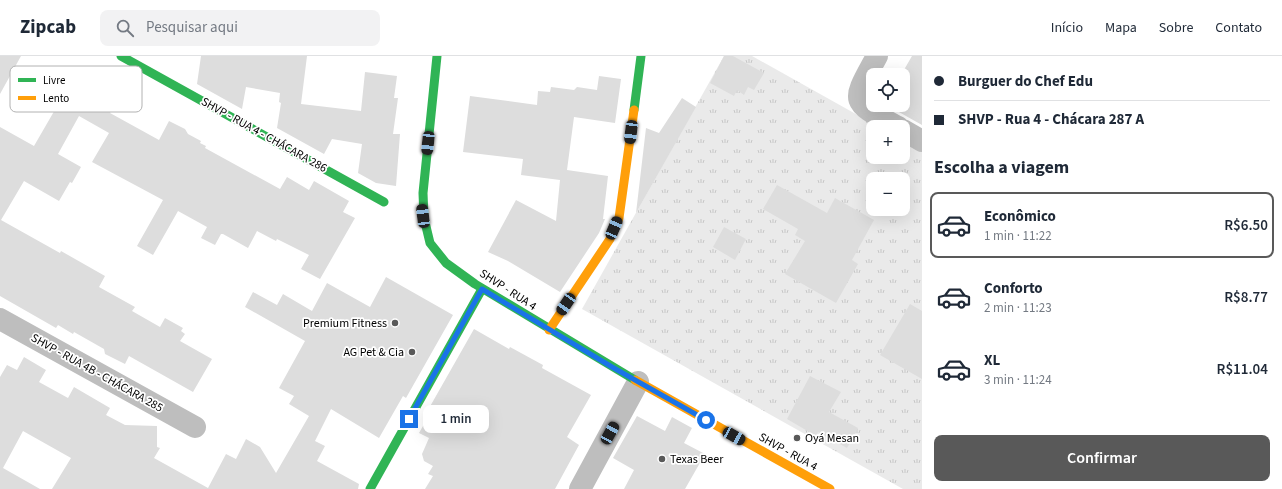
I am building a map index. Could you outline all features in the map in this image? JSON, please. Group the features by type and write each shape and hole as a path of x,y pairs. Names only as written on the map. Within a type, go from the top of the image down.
{"street":[{"name":"SHVP - RUA 4 - CHÁCARA 286","path":"121,56 144,62 384,202"},
{"name":"SHVP - RUA 4","path":"438,56 421,200 426,231 431,246 439,256 482,289 549,330 638,382 830,489"},
{"path":"549,330 610,239 619,218 641,56"},
{"path":"877,56 861,85 858,100 863,108 885,120"},
{"path":"910,134 922,141"},
{"path":"370,489 482,289"},
{"name":"SHVP - RUA 4B - CHÁCARA 285","path":"0,319 195,427"},
{"path":"580,489 638,382"}],"green space":[{"path":"724,56 752,56 866,120 866,164 910,164 910,144 922,151 922,489 903,489 582,309"}],"building":[{"path":"0,56 21,56 15,66 10,66 10,76 0,94"},
{"path":"201,56 307,56 301,104 361,111 365,72 397,76 394,98 398,98 393,134 400,134 396,186 376,183 358,173 362,144 332,139 324,154 277,128 281,103 279,102 280,93 246,87 242,109 197,84"},
{"path":"724,56 733,56 764,73 754,90 748,87 744,95 737,90 734,96 710,83"},
{"path":"912,56 922,56 922,125 899,112 910,112 910,68 905,68"},
{"path":"599,76 621,79 615,123 574,117 567,170 608,176 603,219 605,219 599,233 560,292 508,261 488,252 516,200 556,221 560,180 521,175 523,159 463,152 470,96 537,105 538,91 550,92 551,87 574,90 577,87 597,90"},
{"path":"682,98 696,107 636,213 646,128 659,133"},
{"path":"54,112 111,112 159,140 169,121 185,129 188,134 201,141 200,143 206,146 205,148 280,189 287,177 309,190 314,181 349,201 343,212 355,218 320,279 301,269 309,255 277,239 276,241 257,231 248,248 221,234 215,245 201,238 207,227 178,211 153,255 137,246 163,200 92,162 109,133 79,116 58,154 81,167 59,201 24,181 1,220 105,276 99,287 135,307 132,311 160,327 165,318 183,328 181,331 185,334 180,341 212,359 193,392 129,356 125,364 105,354 104,349 74,332 73,334 58,325 56,328 0,296 0,127 34,146"},
{"path":"777,185 827,213 835,198 874,220 852,260 858,264 836,303 785,274 805,241 795,235 798,229 763,209"},
{"path":"724,227 746,239 735,260 713,247"},
{"path":"386,277 453,315 406,398 403,396 379,438 331,409 315,441 325,446 317,461 359,484 358,489 52,489 71,458 23,431 3,468 40,489 0,489 0,377 7,365 17,370 24,357 46,370 39,382 68,398 74,387 110,408 106,415 125,425 157,426 157,447 160,448 154,458 208,488 226,454 236,459 246,439 260,447 276,473 309,416 289,404 294,396 279,388 305,341 245,307 253,292 277,305 283,294 312,311 327,283 370,307"},
{"path":"910,304 922,311 922,379 880,355"},
{"path":"474,329 509,349 510,347 543,365 542,368 591,395 567,437 579,445 555,489 425,489 433,476 428,474 433,466 424,461 422,454 429,438 419,433 431,412 428,410"},
{"path":"810,376 841,392 829,412 858,428 847,448 818,432 816,436 787,419"},
{"path":"637,416 665,431 672,417 692,428 684,443 705,454 685,489 624,489 634,470 613,458"}],"traffic: fast":[{"path":"121,56 139,66"},
{"path":"437,56 423,193 424,218 430,243 446,263 475,284 635,380"},
{"path":"634,110 641,56"},
{"path":"142,68 384,202"},
{"path":"370,489 482,289"}],"traffic: slow":[{"path":"549,330 610,239 619,218 634,110"},
{"path":"635,380 830,489"}],"place":[{"name":"Premium Fitness","path":"395,323"},
{"name":"AG Pet & Cia","path":"412,352"},
{"name":"Oyá Mesan","path":"797,438"},
{"name":"Texas Beer","path":"662,459"}],"route":[{"path":"409,419 482,289 612,367 706,420"}]}
